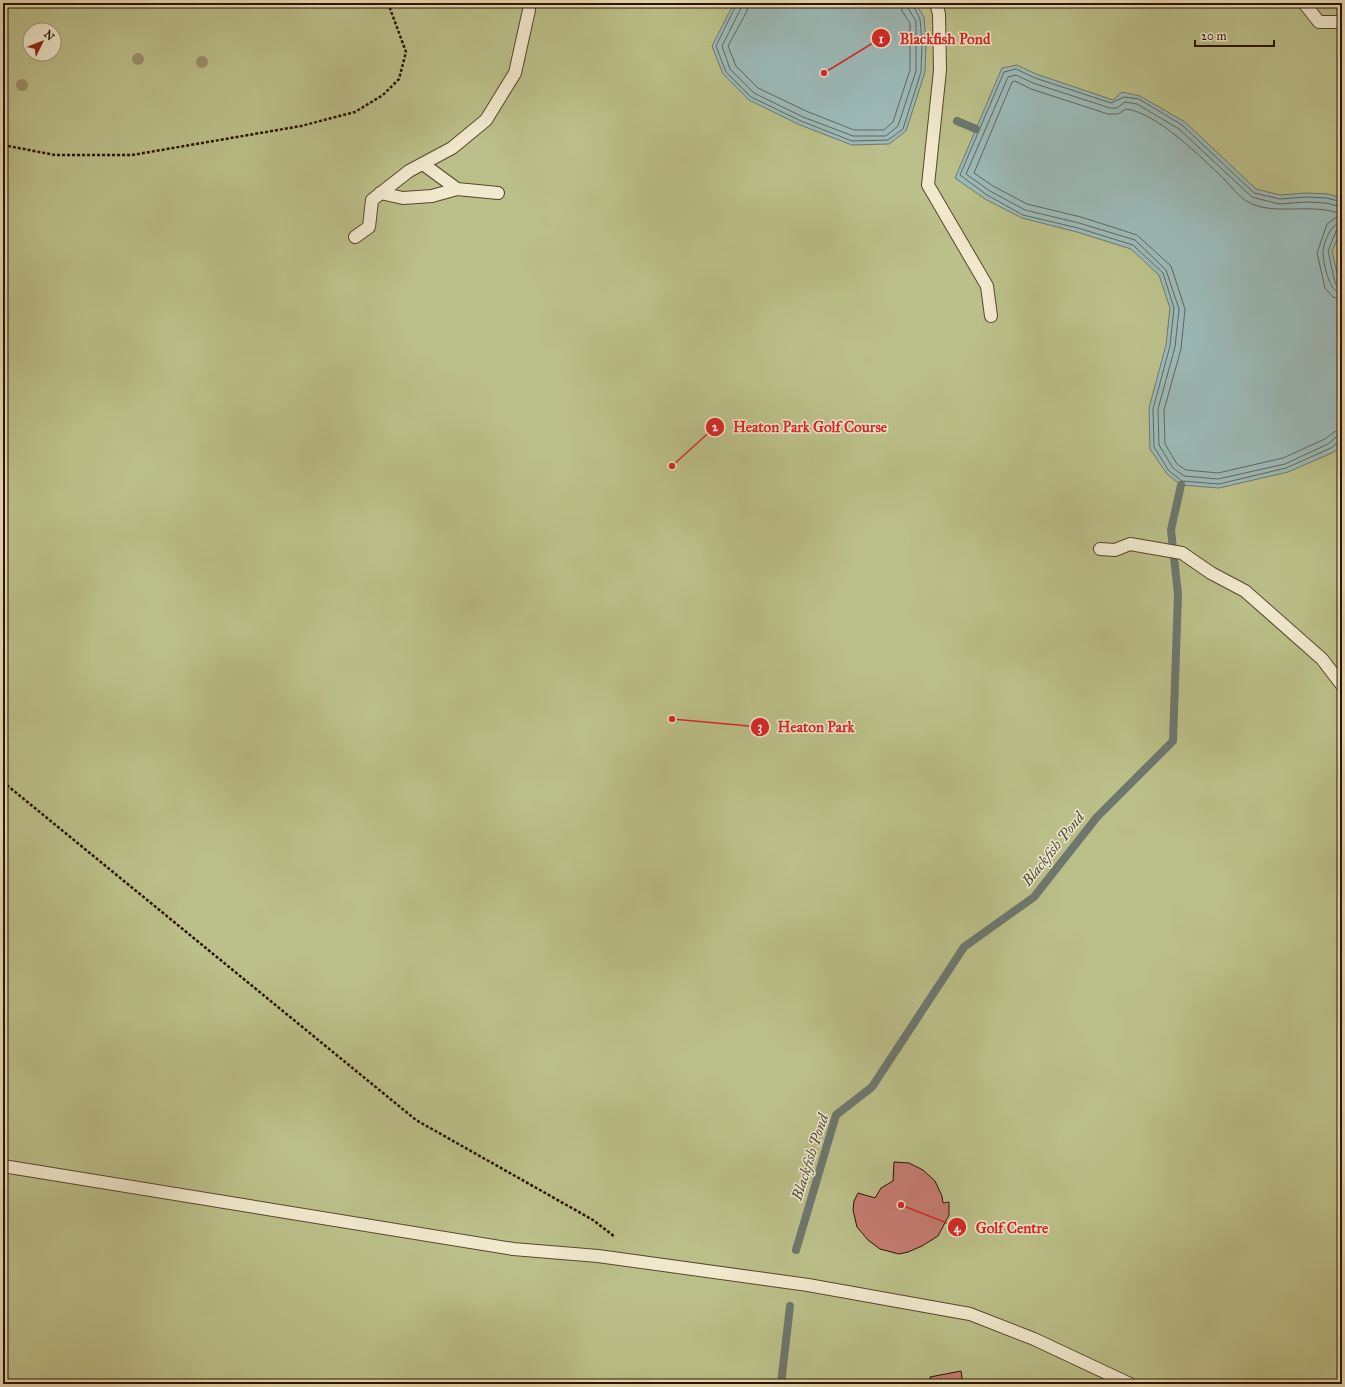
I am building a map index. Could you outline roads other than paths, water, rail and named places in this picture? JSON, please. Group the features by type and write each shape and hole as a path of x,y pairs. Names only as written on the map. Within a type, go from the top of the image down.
{"lane":[{"path":"936,3 939,14 940,70 928,185 987,286 991,316"},
{"path":"1304,3 1318,22 1342,22"},
{"path":"355,237 370,227 372,200 409,171 452,148 486,120 515,73 529,10"},
{"path":"423,164 457,189"},
{"path":"380,193 403,198 432,196 457,189 498,193"},
{"path":"1100,549 1115,550 1130,544 1182,553 1211,573 1245,591 1322,659 1342,685"},
{"path":"3,1166 513,1249 598,1256 808,1285 970,1314 1034,1339 1130,1384"}],"water":[{"path":"734,3 915,3 924,17 926,43 925,72 906,131 889,144 852,145 800,125 749,100 723,74 712,46"},
{"path":"1017,65 1036,74 1113,100 1122,92 1140,96 1185,122 1256,189 1280,195 1306,193 1328,194 1341,198 1342,228 1332,251 1339,282 1342,287 1342,444 1334,452 1288,472 1219,488 1181,485 1167,474 1150,449 1149,408 1166,345 1170,308 1159,275 1131,249 1077,232 1022,218 985,199 955,178 1002,68"}],"waterway":[{"path":"957,121 976,129"},
{"name":"Blackfish Pond","path":"796,1250 836,1115 872,1087 964,947 1034,897 1097,817 1173,741 1178,594 1171,530 1181,485"},
{"name":"Blackfish Pond","path":"781,1384 790,1306"}],"place":[{"name":"Blackfish Pond","path":"824,73"},
{"name":"Heaton Park Golf Course","path":"672,466"},
{"name":"Heaton Park","path":"672,719"},
{"name":"Golf Centre","path":"901,1205"}]}
